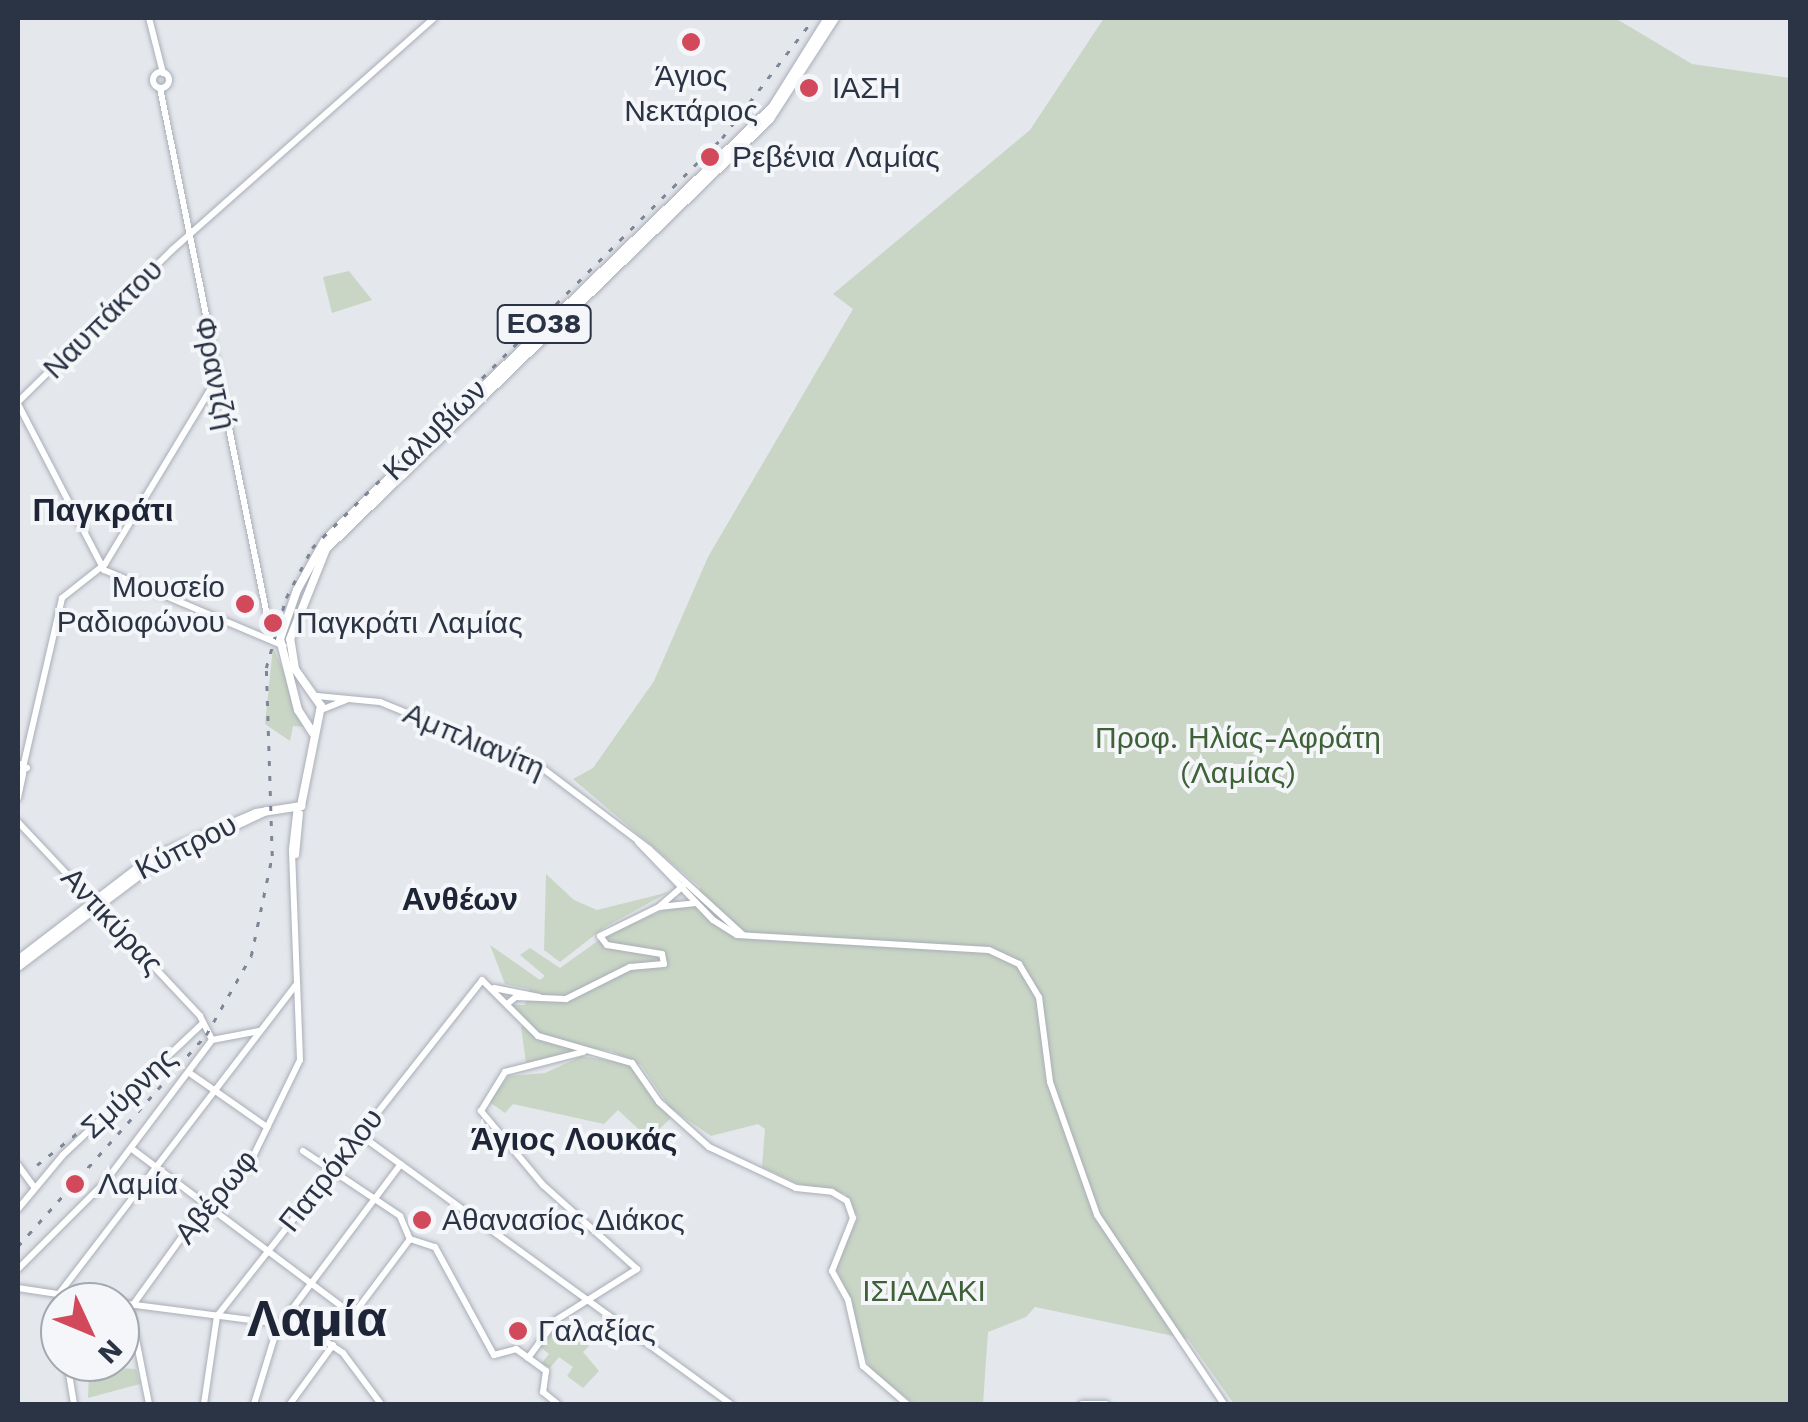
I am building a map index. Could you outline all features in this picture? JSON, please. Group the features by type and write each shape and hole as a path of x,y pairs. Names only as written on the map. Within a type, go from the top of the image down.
{"main road":[{"name":"Καλυβίων","path":"276,642 296,590 333,530 774,106 831,18"},
{"name":"Καλυβίων","path":"291,654 294,624 334,538 762,128 831,18"},
{"path":"276,642 306,717 313,748"},
{"path":"291,654 319,712 299,806"},
{"path":"298,702 314,695"},
{"path":"306,717 319,712"},
{"name":"Κύπρου","path":"18,964 150,858 266,812 299,806"}],"street":[{"path":"150,18 163,88"},
{"name":"Ναυπάκτου","path":"18,403 188,235 434,18"},
{"path":"160,73 154,82 163,88"},
{"name":"Φραντζή","path":"163,88 262,612 276,642"},
{"path":"18,798 21,763 62,598 101,567 216,379"},
{"path":"18,403 101,567 276,642 291,654"},
{"path":"262,612 273,612"},
{"name":"Αμπλιανίτη","path":"314,695 391,706 533,764 638,842 687,886"},
{"name":"Αμπλιανίτη","path":"319,712 348,700"},
{"name":"Αβέρωφ","path":"140,1295 208,1207 248,1166 300,1056 294,862 299,806"},
{"name":"Αντικύρας","path":"18,822 203,1023 212,1040"},
{"name":"Αμπλιανίτη","path":"638,842 663,870 687,886"},
{"path":"663,870 672,885 671,902"},
{"path":"505,1003 513,998 574,997 630,967 666,963 662,954 599,939 671,902 687,886"},
{"path":"687,886 699,905 722,927 747,937 982,950 1019,964 1039,997 1050,1082 1097,1215 1224,1404"},
{"path":"687,886 747,937"},
{"path":"671,902 699,905"},
{"path":"68,1282 299,981"},
{"name":"Πατρόκλου","path":"217,1316 478,983 493,988"},
{"path":"493,988 545,1000"},
{"path":"493,988 535,1034 583,1052 632,1063 659,1102 718,1152 796,1188 835,1192 851,1206 853,1218 832,1270 848,1300 863,1366 907,1404"},
{"path":"505,1003 511,991"},
{"name":"Σμύρνης","path":"18,1209 34,1187 203,1023"},
{"path":"18,1270 132,1149 191,1074 212,1040 261,1030"},
{"path":"528,1358 556,1320 637,1269 543,1185 481,1111 505,1072 583,1052"},
{"path":"191,1074 267,1126"},
{"path":"360,1134 730,1404"},
{"path":"132,1149 353,1315 410,1239"},
{"path":"303,1151 401,1217 410,1239 436,1249 493,1354 502,1358 514,1348 528,1358 548,1374 543,1388 558,1404"},
{"path":"254,1404 280,1325 401,1164"},
{"path":"18,1165 34,1187"},
{"path":"140,1306 306,1327"},
{"path":"287,1315 343,1353 380,1404"},
{"path":"204,1404 217,1316"},
{"path":"290,1404 333,1345"},
{"path":"140,1365 150,1404"},
{"path":"1089,1403 1106,1404"}],"green space":[{"name":"Προφ. Ηλίας-Αφράτη (Λαμίας)","path":"1104,18 1615,18 1692,64 1790,78 1790,1404 1234,1404 1188,1339 1035,1307 1026,1317 988,1332 983,1404 914,1404 871,1369 862,1350 836,1266 858,1217 845,1194 798,1184 762,1167 765,1129 758,1124 711,1136 670,1108 641,1065 611,1051 577,1047 573,1054 526,1063 521,1027 526,1022 511,1005 525,1005 529,989 505,984 490,945 540,980 545,976 520,955 530,948 560,968 606,935 699,895 700,887 573,779 593,768 654,681 708,557 853,309 833,294 1030,130"},
{"path":"349,271 372,300 332,313 323,277"},
{"path":"273,647 308,727 293,726 290,741 265,724"},
{"path":"546,874 574,900 597,910 669,892 605,927 560,962 544,950"},
{"path":"582,1056 628,1064 671,1118 649,1139 618,1110 604,1124 513,1104 505,1113 488,1101 509,1076 545,1073"},
{"path":"560,1321 568,1332 576,1327 589,1346 583,1352 599,1371 583,1388 567,1376 573,1367 559,1357 550,1368 541,1364 549,1354 539,1346"},
{"path":"89,1382 139,1382 140,1384 88,1398"}],"railway":[{"path":"18,1246 206,1035 251,956 272,856 266,668 286,598 312,548 722,138 814,18"},
{"path":"37,1165 86,1126 137,1102"}],"place":[{"name":"Άγιος Νεκτάριος","path":"691,42"},
{"name":"ΙΑΣΗ","path":"809,88"},
{"name":"Ρεβένια Λαμίας","path":"710,157"},
{"name":"Μουσείο Ραδιοφώνου","path":"245,604"},
{"name":"Παγκράτι Λαμίας","path":"273,623"},
{"name":"Λαμία","path":"75,1184"},
{"name":"Αθανασίος Διάκος","path":"422,1220"},
{"name":"Γαλαξίας","path":"518,1331"}],"district":[{"name":"Παγκράτι","path":"103,510"},
{"name":"Ανθέων","path":"460,899"},
{"name":"Άγιος Λουκάς","path":"574,1139"},
{"name":"Λαμία","path":"317,1319"}],"park label":[{"name":"ΙΣΙΑΔΑΚΙ","path":"924,1291"}]}
